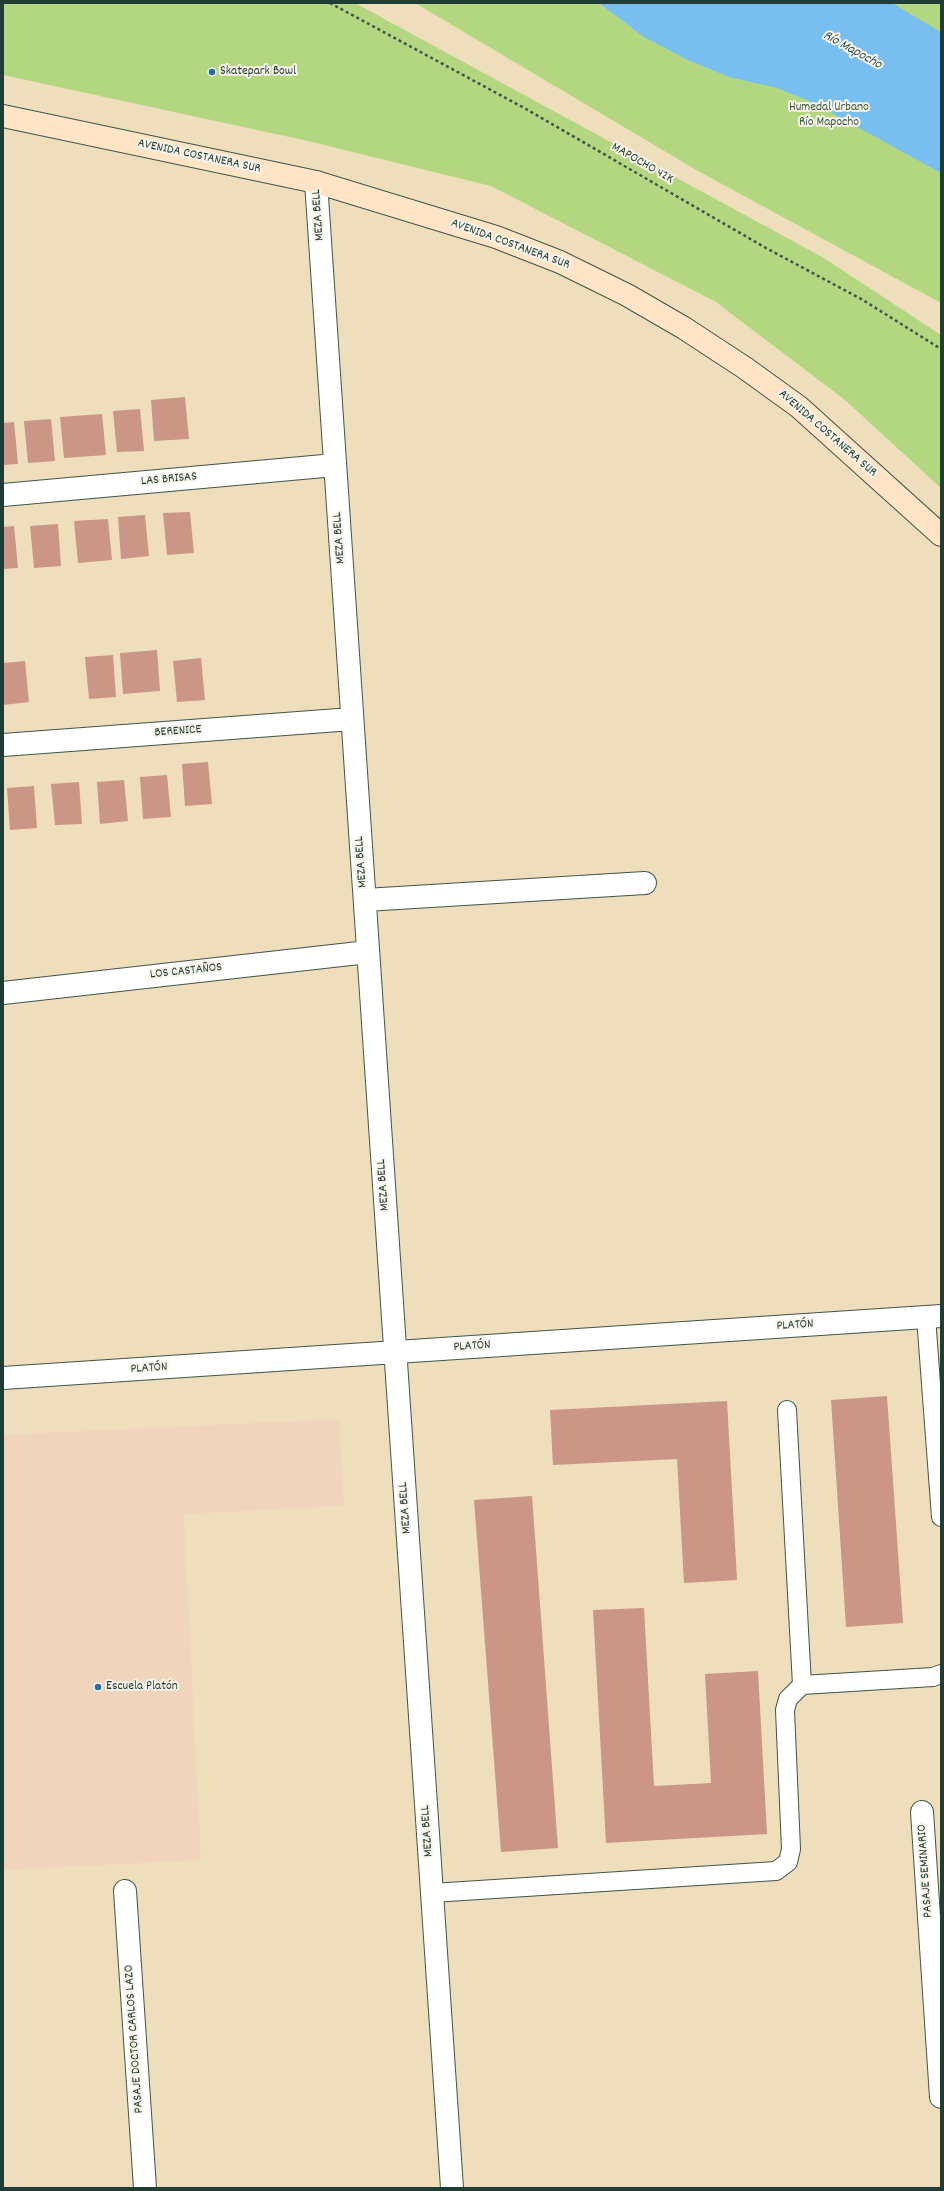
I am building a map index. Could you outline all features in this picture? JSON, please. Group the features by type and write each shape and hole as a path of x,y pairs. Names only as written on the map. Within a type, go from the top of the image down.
{"main road":[{"name":"AVENIDA COSTANERA SUR","path":"3,116 316,182 496,237 560,262 627,295 684,328 739,364 799,407 941,535"}],"street":[{"name":"MEZA BELL","path":"316,182 452,2188"},
{"name":"LAS BRISAS","path":"3,495 335,465"},
{"name":"BERENICE","path":"3,745 352,719"},
{"path":"365,900 645,883"},
{"name":"LOS CASTAÑOS","path":"3,993 368,952"},
{"name":"PLATÓN","path":"3,1378 933,1317"},
{"name":"PASAJE SEMINARIO","path":"922,1812 941,2097"},
{"name":"PASAJE DOCTOR CARLOS LAZO","path":"125,1890 146,2188"}],"lane":[{"path":"933,1317 941,1516"},
{"path":"787,1410 802,1685"},
{"path":"432,1893 776,1871 788,1862 791,1849 785,1710 788,1699 802,1685 933,1677 941,1674"}],"path":[{"name":"MAPOCHO 42K","path":"330,3 526,109 766,248 863,300 941,349"}],"shaded area":[{"name":"Escuela Platón","path":"339,1419 344,1506 184,1514 201,1860 3,1870 3,1435"}],"green space":[{"path":"3,3 355,3 824,258 941,335 941,488 845,400 716,302 491,186 308,141 3,75"},
{"name":"Humedal Urbano Río Mapocho","path":"415,3 941,3 941,303 698,171"}],"water":[{"name":"Río Mapocho","path":"599,3 892,3 941,32 941,173 814,103 777,88 729,77 688,60 644,37"}],"building":[{"path":"185,397 189,439 154,441 151,400"},
{"path":"140,409 144,451 117,452 113,411"},
{"path":"102,414 106,455 64,458 60,417"},
{"path":"51,419 55,461 28,463 24,421"},
{"path":"14,422 18,464 3,465 3,423"},
{"path":"190,512 194,553 167,555 163,513"},
{"path":"145,515 149,556 121,559 118,517"},
{"path":"108,519 112,560 78,563 74,521"},
{"path":"58,524 61,566 34,568 30,526"},
{"path":"14,526 18,568 3,569 3,527"},
{"path":"157,650 160,691 123,694 120,653"},
{"path":"113,655 116,697 89,699 85,657"},
{"path":"201,658 205,700 177,702 173,661"},
{"path":"25,661 29,702 3,705 3,663"},
{"path":"208,762 212,804 185,806 182,764"},
{"path":"167,775 171,817 143,819 140,777"},
{"path":"124,780 128,821 100,824 97,782"},
{"path":"79,782 82,824 55,825 51,784"},
{"path":"34,786 37,828 10,830 7,788"},
{"path":"887,1396 903,1623 846,1627 831,1400"},
{"path":"727,1401 737,1580 684,1583 677,1459 553,1465 550,1410"},
{"path":"532,1496 558,1848 501,1852 474,1500"},
{"path":"644,1608 654,1786 711,1783 705,1674 758,1671 767,1834 606,1843 593,1610"}],"place":[{"name":"Skatepark Bowl","path":"212,72"},
{"name":"Escuela Platón","path":"98,1687"}]}
